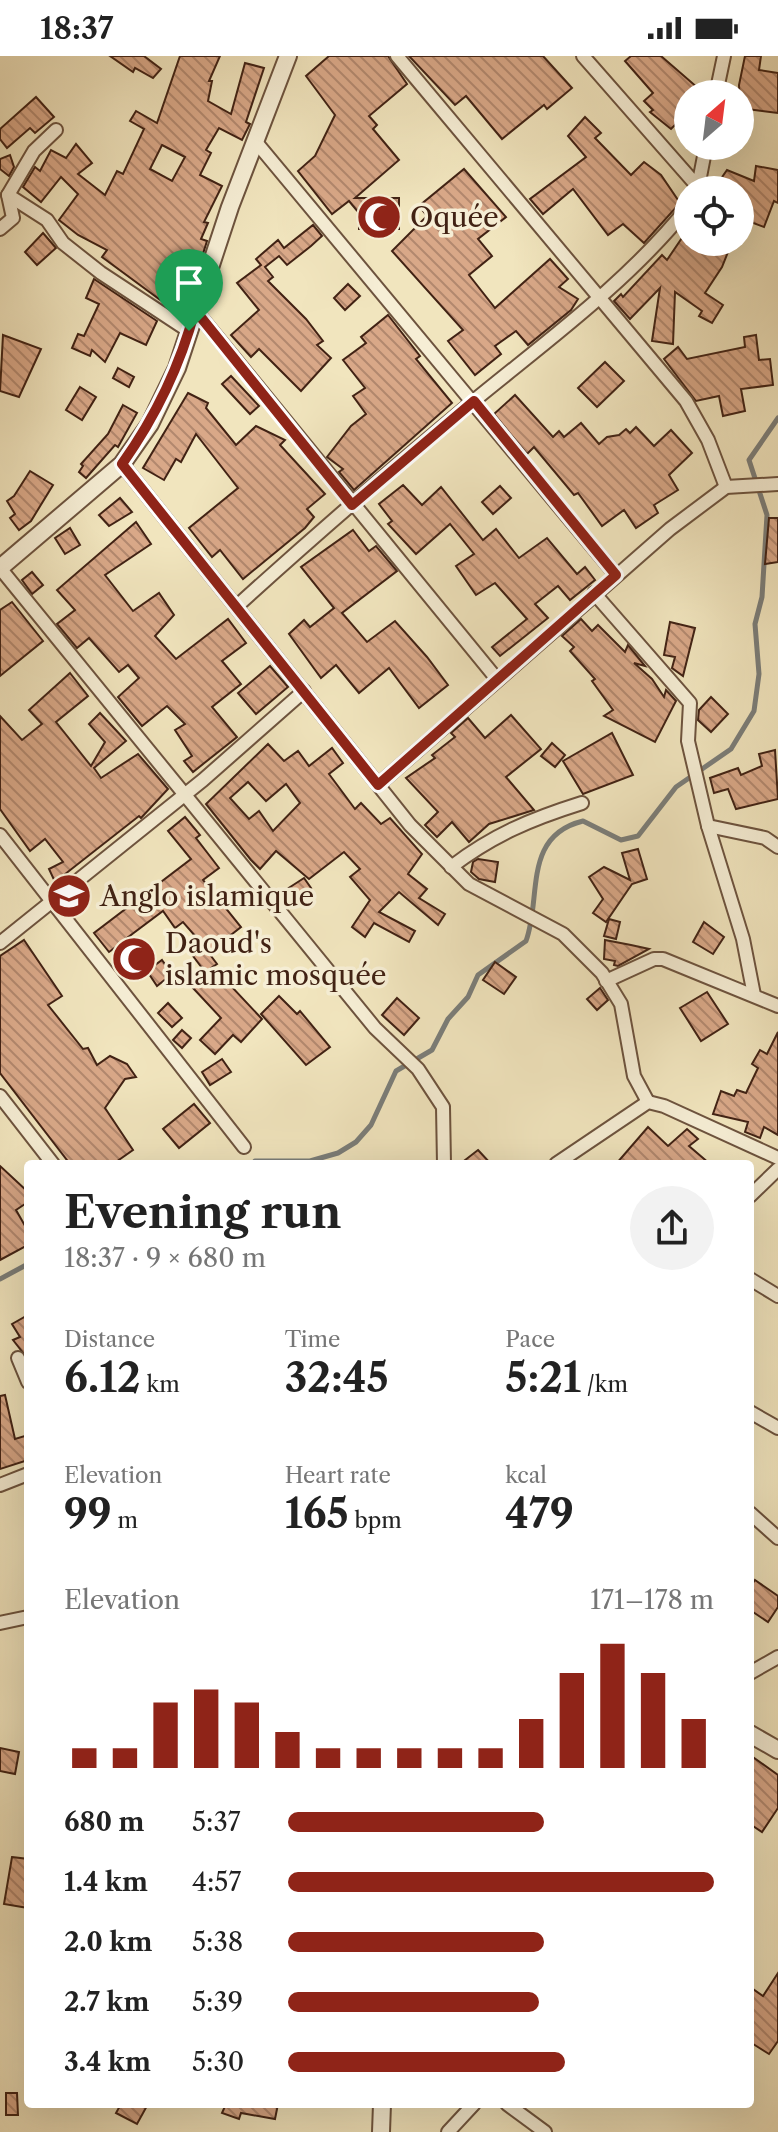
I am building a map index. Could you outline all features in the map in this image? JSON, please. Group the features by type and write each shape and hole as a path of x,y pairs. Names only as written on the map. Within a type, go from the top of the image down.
{"street":[{"path":"288,56 195,310 177,368 150,424 122,464 0,568 375,1028 418,1069 443,1107 444,1160"},
{"path":"397,56 596,298 686,401 732,486"},
{"path":"583,56 687,176"},
{"path":"719,80 724,56"},
{"path":"0,229 13,218 8,195 34,151 56,130"},
{"path":"256,142 616,575"},
{"path":"8,195 47,220 63,243 101,273 189,331"},
{"path":"236,607 596,298 674,225"},
{"path":"195,310 496,678"},
{"path":"122,464 378,785 451,867 482,893 522,910 563,934 606,981 621,1004 634,1076 648,1102 664,1106 778,1158"},
{"path":"378,785 594,593 732,486 777,484"},
{"path":"594,593 690,703 688,741 708,826 743,939 754,995"},
{"path":"0,943 184,796 304,691"},
{"path":"451,867 486,841 538,817 582,803"},
{"path":"708,826 765,838 778,847"},
{"path":"0,835 244,1147"},
{"path":"606,981 654,959 663,959 778,1006"},
{"path":"0,1096 50,1160"},
{"path":"562,1160 648,1102"},
{"path":"754,1192 778,1169"},
{"path":"754,1281 778,1296"},
{"path":"18,1358 24,1372"},
{"path":"754,1414 778,1428"},
{"path":"0,1485 24,1476"},
{"path":"754,1517 778,1538"},
{"path":"0,1623 24,1618"},
{"path":"754,1671 778,1657"},
{"path":"754,1736 778,1750"},
{"path":"381,2132 382,2108"},
{"path":"448,2132 470,2108"},
{"path":"512,2108 545,2132"}],"building":[{"path":"110,56 144,56 161,69 153,78 135,68 133,72"},
{"path":"180,56 220,56 209,81 212,81 208,101 231,114 245,63 264,68 246,122 250,124 242,140 219,128 206,150 211,153 200,175 222,186 204,222 208,223 201,239 207,241 201,260 193,258 189,261 174,290 186,296 178,313 102,257 107,250 78,235 59,220 78,194 61,177 41,202 23,187 35,167 40,171 51,150 66,158 76,144 92,163 78,174 105,195 117,171 123,174 144,129 130,121 136,111 157,123","holes":["162,145 185,157 172,181 150,169"]},
{"path":"329,56 388,56 407,84 369,116 377,125 373,129 399,160 355,198 399,198 399,229 359,229 359,213 349,201 332,214 298,171 315,156 335,115 306,76"},
{"path":"409,56 543,56 572,88 547,109 544,105 502,139 466,96 455,105"},
{"path":"631,56 661,56 689,80 674,80 674,126 671,129 650,112 653,110 644,101 653,93 625,61"},
{"path":"745,56 761,56 759,70 778,73 778,113 754,110 754,80 740,80"},
{"path":"36,97 54,117 35,133 30,128 7,148 0,139 0,129"},
{"path":"585,117 601,133 595,138 631,175 644,162 661,175 674,194 674,210 644,243 623,224 608,235 573,189 543,214 530,199 586,157 568,136"},
{"path":"10,155 14,167 9,176 0,169 0,159"},
{"path":"756,166 778,170 778,203 774,201 764,227 754,223"},
{"path":"464,169 506,217 478,239 492,256 469,275 495,308 550,259 568,279 559,287 578,299 571,310 528,345 516,331 495,346 501,354 475,375 448,341 463,330 392,251 427,216 419,206"},
{"path":"727,170 742,176 723,176"},
{"path":"313,225 322,236 311,246 287,265 279,256 265,267 273,277 268,281 306,319 323,341 317,345 331,358 301,391 259,349 251,357 231,335 259,310 237,283 261,265 256,259 278,240 284,248"},
{"path":"43,233 56,248 37,265 25,252"},
{"path":"674,250 674,256 726,256 705,293 723,305 712,323 699,316 702,311 675,292 673,344 652,341 660,288 630,319 614,301 621,294 623,297 662,255 667,260"},
{"path":"94,279 157,321 146,345 120,333 105,362 92,350 90,356 72,348 78,334 84,336 99,304 86,298"},
{"path":"348,284 360,296 345,310 334,298"},
{"path":"388,315 420,356 416,359 452,403 354,490 339,472 343,469 327,457 351,426 366,414 353,396 365,388 343,360 366,343 361,337"},
{"path":"3,335 41,349 19,397 0,391"},
{"path":"756,335 759,360 770,359 773,385 741,389 745,411 723,416 719,396 696,401 664,359 678,347 687,359 745,347 744,337"},
{"path":"605,362 624,381 597,407 578,388"},
{"path":"118,368 134,377 129,387 113,378"},
{"path":"231,376 259,406 250,414 222,384"},
{"path":"80,387 96,397 82,420 66,410"},
{"path":"188,393 208,403 206,408 236,445 256,426 285,440 280,445 325,494 307,509 314,517 305,528 243,579 220,550 212,557 189,528 238,488 196,434 181,462 176,459 164,480 143,468"},
{"path":"515,395 553,437 559,431 564,437 581,423 599,444 607,437 619,435 626,429 630,433 636,427 654,446 671,430 692,453 669,475 678,490 654,505 658,513 636,528 624,510 602,526 578,493 574,495 534,447 527,454 494,414"},
{"path":"123,405 137,413 118,447 115,445 86,478 79,472 83,466 81,464 108,434"},
{"path":"30,471 53,485 31,521 19,530 10,518 15,514 7,501 14,496"},
{"path":"403,485 422,505 441,487 483,540 496,529 519,558 547,538 577,574 585,567 595,580 570,600 558,586 535,604 548,618 500,656 492,647 527,619 495,583 476,595 456,566 474,554 450,524 416,554 388,524 392,521 379,504"},
{"path":"500,486 511,498 493,514 482,502"},
{"path":"120,498 132,512 109,526 99,515"},
{"path":"769,518 778,518 778,562 765,564"},
{"path":"136,522 151,544 105,575 133,611 159,593 174,615 155,636 176,659 228,619 246,643 222,661 241,684 212,707 237,737 193,772 184,761 192,756 175,730 185,724 167,706 142,726 118,697 139,678 128,665 119,672 89,638 77,648 57,624 75,610 57,590"},
{"path":"70,528 80,545 65,554 55,538"},
{"path":"353,530 369,551 376,546 397,571 342,613 367,642 395,621 427,657 448,685 419,708 389,668 359,693 336,665 321,678 289,634 304,620 310,627 334,608 301,567"},
{"path":"32,572 43,585 32,594 22,580"},
{"path":"12,602 43,641 0,676 0,610"},
{"path":"581,619 592,631 598,625 625,652 628,645 645,666 634,663 652,679 664,697 666,690 676,701 655,742 604,716 613,710 592,681 595,679 570,651 574,647 562,636"},
{"path":"670,622 695,628 683,676 672,668 675,657 664,655"},
{"path":"270,666 288,687 256,714 238,693"},
{"path":"70,673 88,696 56,722 91,766 105,742 89,724 100,713 126,741 94,768 101,778 138,754 168,789 141,818 139,816 55,882 49,869 63,862 45,839 30,851 0,809 0,716 22,740 42,724 29,710"},
{"path":"711,697 728,714 711,732 698,720 699,710"},
{"path":"511,715 541,749 506,777 534,810 489,824 469,842 452,822 437,837 425,825 438,812 406,778 435,758 432,755 455,737 451,733 468,718 485,738"},
{"path":"612,733 633,775 583,794 563,761"},
{"path":"552,743 565,755 555,767 541,756"},
{"path":"268,744 284,761 298,751 309,766 332,748 343,763 329,774 355,809 361,803 381,824 390,818 422,854 408,874 427,889 419,898 445,914 438,925 399,892 379,912 415,931 409,942 374,923 365,937 352,927 370,900 350,877 360,869 344,852 309,879 276,851 260,869 206,804","holes":["248,782 266,801 286,784 300,803 273,831 259,811 249,819 230,798"]},
{"path":"775,750 778,799 736,809 728,789 714,793 710,778 738,768 741,775 762,766 759,754"},
{"path":"185,817 200,835 196,838 219,868 203,880 241,927 209,952 183,922 175,928 163,911 127,938 145,963 134,971 116,947 109,952 94,933 191,859 168,831"},
{"path":"638,849 647,879 632,884 606,922 593,913 603,899 589,877 604,867 630,880 622,853"},
{"path":"478,859 498,862 495,882 479,879 471,872 473,862"},
{"path":"304,878 311,888 290,901 284,891"},
{"path":"609,919 620,922 616,939 604,936"},
{"path":"704,922 724,937 713,954 693,942"},
{"path":"24,940 62,996 48,1005 83,1049 88,1048 97,1065 110,1056 127,1064 136,1077 125,1079 105,1108 133,1150 119,1160 67,1160 0,1073 0,956"},
{"path":"605,940 649,949 618,966 614,965 615,961 604,959"},
{"path":"205,948 217,964 205,972 193,956"},
{"path":"162,960 172,974 157,986 147,971"},
{"path":"495,962 516,977 504,994 483,980"},
{"path":"215,969 262,1019 241,1042 233,1035 215,1054 200,1040 221,1018 193,988"},
{"path":"600,988 608,1000 597,1010 587,999"},
{"path":"707,992 728,1024 701,1041 680,1008"},
{"path":"279,996 297,1014 300,1011 330,1047 306,1065 261,1014"},
{"path":"397,998 419,1018 404,1035 382,1015"},
{"path":"168,1003 182,1018 172,1027 158,1013"},
{"path":"182,1030 191,1038 182,1048 173,1040"},
{"path":"778,1032 778,1135 764,1127 760,1138 745,1132 748,1122 713,1114 721,1091 734,1096 737,1090 746,1093 758,1068 752,1064 760,1050 767,1054"},
{"path":"222,1059 231,1072 210,1085 202,1072"},
{"path":"194,1104 210,1123 179,1148 163,1129"},
{"path":"648,1127 668,1146 687,1129 698,1139 689,1146 705,1160 619,1160"},
{"path":"478,1150 487,1160 465,1160"},
{"path":"0,1166 24,1188 24,1205 16,1210 24,1224 24,1247 0,1260"},
{"path":"24,1317 24,1354 13,1340 20,1337 12,1324"},
{"path":"5,1395 15,1439 24,1436 24,1461 0,1469 0,1396"},
{"path":"754,1581 778,1596 778,1607 768,1622 754,1613"},
{"path":"0,1748 19,1752 15,1774 0,1771"},
{"path":"754,1758 778,1775 778,1808 762,1832 754,1827"},
{"path":"12,1857 24,1858 24,1907 4,1904"},
{"path":"778,1973 778,2041 769,2054 754,2045 754,1990 763,1996"},
{"path":"6,2093 17,2093 18,2115 6,2115"},
{"path":"119,2108 146,2108 137,2124 116,2113"},
{"path":"224,2108 277,2108 275,2119 241,2113 239,2119 222,2113"}],"waterway":[{"path":"314,1160 338,1153 356,1142 371,1125 396,1071 432,1050 448,1019 468,997 478,975 526,941 538,870 542,854 551,840 564,829 583,821 621,840 638,836 676,787 731,749 754,711 759,674 755,624 762,597 767,515 749,460 778,418"},
{"path":"0,1279 24,1266"}],"place":[{"name":"Oquée","path":"379,217"},
{"name":"Anglo islamique","path":"69,896"},
{"name":"Daoud's islamic mosquée","path":"134,959"}],"route":[{"path":"195,310 352,505 474,401 616,575 378,785 122,464 150,424 177,368 189,331 195,310"}]}
